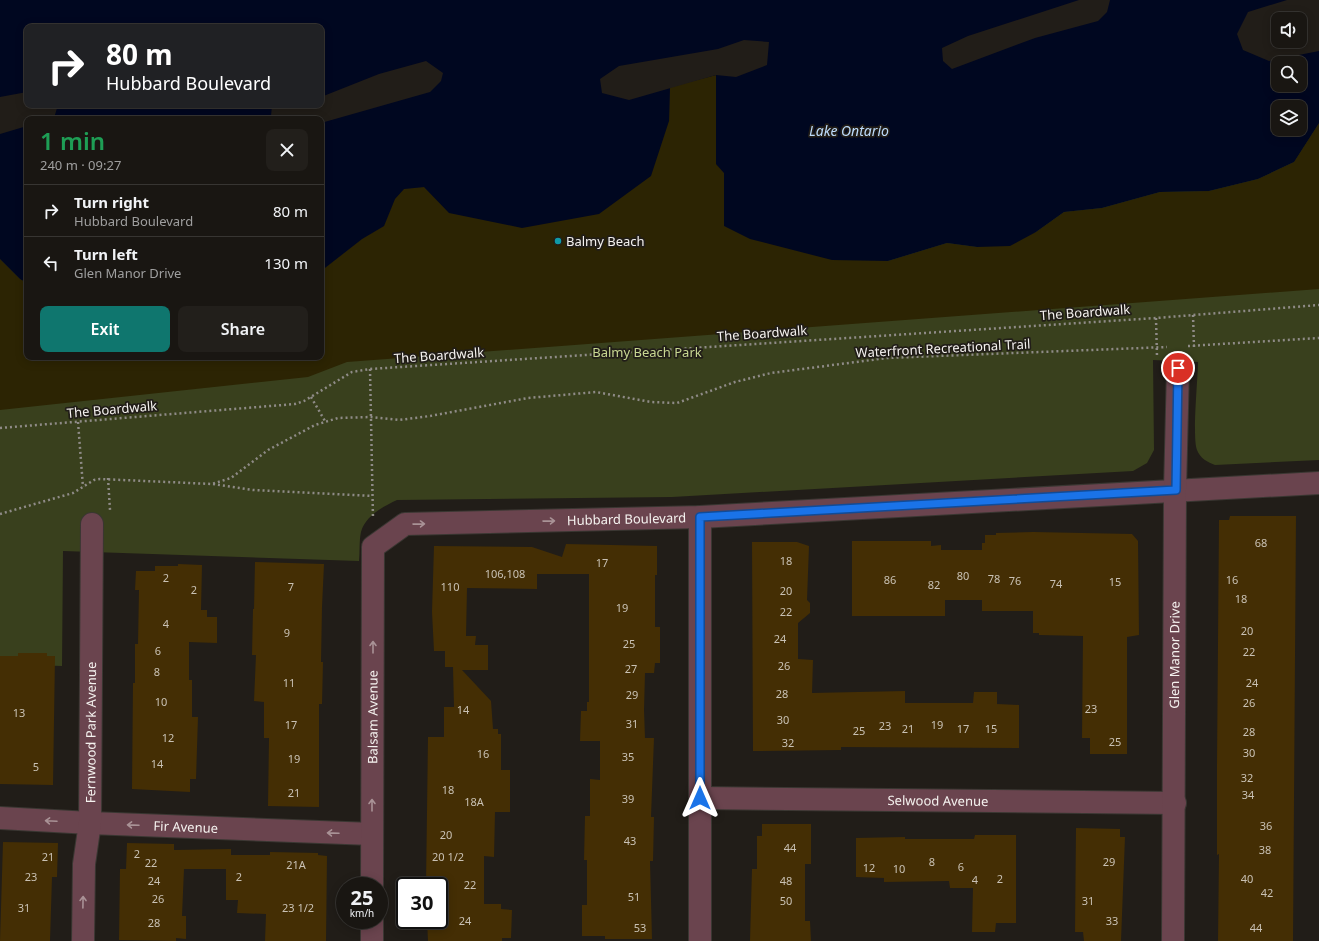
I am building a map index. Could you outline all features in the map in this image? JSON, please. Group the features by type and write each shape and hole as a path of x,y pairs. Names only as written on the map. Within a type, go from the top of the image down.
{"street":[{"name":"Glen Manor Drive","path":"1173,941 1178,368"},
{"name":"Hubbard Boulevard","path":"374,547 404,524 700,517 1319,483"},
{"path":"700,517 700,941"},
{"name":"Fernwood Park Avenue","path":"82,941 84,864 90,823 92,524"},
{"name":"Balsam Avenue","path":"372,877 374,547"},
{"name":"Selwood Avenue","path":"700,798 1175,803"},
{"name":"Fir Avenue","path":"0,818 372,834"},
{"path":"372,929 372,941"}],"path":[{"name":"The Boardwalk","path":"0,428 295,404 304,402 352,372 370,369 1156,318 1319,305"},
{"path":"1193,315 1194,346"},
{"path":"1156,318 1157,348"},
{"path":"1187,346 1319,338"},
{"name":"Waterfront Recreational Trail","path":"0,514 73,493 94,480 108,478 212,484 230,478 268,450 326,421 338,418 371,417 399,420 430,416 528,398 596,392 651,402 677,403 735,382 771,373 887,358 1172,347"},
{"path":"370,369 374,547"},
{"path":"310,397 326,421"},
{"path":"78,422 83,487"},
{"path":"212,484 253,490 372,496"}],"green space":[{"name":"Balmy Beach Park","path":"1319,123 1319,460 1215,465 1207,461 1198,453 1195,433 1198,362 1153,360 1154,450 1147,463 1133,471 672,497 397,500 386,505 366,521 360,535 359,561 63,551 62,666 0,664 0,259 24,281 24,360 324,360 324,271 1294,162"}],"sand":[{"name":"Balmy Beach","path":"716,75 716,164 724,173 724,226 888,261 947,243 977,247 1036,232 1064,212 1102,208 1160,192 1209,191 1258,179 1294,162 1319,123 1319,289 347,362 308,377 0,410 0,259 24,281 24,360 324,360 324,269 362,239 384,226 395,198 404,189 424,187 450,213 669,121 670,87"}],"water":[{"name":"Lake Ontario","path":"0,0 1319,0 1319,123 1294,162 1258,179 1209,191 1160,192 1102,208 1064,212 1036,232 1010,246 977,247 947,243 888,261 832,260 750,239 724,226 724,173 716,164 716,75 670,87 669,121 651,176 599,214 522,228 449,213 424,187 404,189 395,199 384,226 362,239 324,269 324,116 24,116 24,281 0,259"}],"pier":[{"path":"1079,0 1110,0 1107,12 1098,21 1035,38 952,69 943,61 942,48 968,36"},
{"path":"1287,0 1319,0 1319,51 1294,56 1271,56 1271,61 1269,61 1243,50 1237,34 1248,12"},
{"path":"744,40 769,42 767,65 736,77 716,75 629,100 602,93 600,79 619,66 718,49"},
{"path":"426,61 443,73 441,81 430,92 324,122 324,116 271,116 272,108 324,108 324,96 379,74"},
{"path":"24,93 24,108 57,108 55,116 24,116 24,127 0,134 0,97"}],"building":[{"path":"1230,516 1296,516 1293,941 1218,941 1219,854 1217,855 1217,765 1219,520 1229,520"},
{"path":"1033,532 1132,534 1138,541 1139,635 1127,637 1127,754 1090,754 1090,738 1082,738 1083,636 1039,635 1039,633 1033,633 1033,611 982,611 982,600 945,600 945,616 852,616 852,541 931,541 931,546 941,545 941,550 982,550 982,543 985,543 985,535 996,535 996,533"},
{"path":"752,542 797,542 809,546 807,600 810,603 810,613 798,623 798,659 813,660 812,693 905,691 905,703 973,703 974,692 997,692 997,704 1019,705 1019,748 841,747 841,750 753,751"},
{"path":"566,544 657,546 657,575 655,575 655,627 660,627 660,663 655,663 654,673 645,673 644,710 645,738 654,738 651,817 654,817 653,861 650,861 652,939 605,939 605,936 582,936 582,905 587,905 587,860 584,860 585,816 590,816 590,779 600,780 600,741 580,741 581,711 587,711 587,702 589,702 589,574 537,574 537,589 467,588 466,636 476,636 475,645 488,645 488,670 462,670 491,701 493,729 498,729 498,734 501,734 501,770 510,770 510,812 495,812 494,857 484,856 484,904 501,904 501,909 512,910 511,938 502,938 502,941 428,941 427,929 448,929 448,877 426,877 428,737 444,737 444,707 454,707 453,667 445,667 445,651 434,651 432,612 434,546 532,547 562,557"},
{"path":"255,562 324,564 321,662 323,662 322,704 319,704 319,807 268,806 269,738 264,738 264,702 254,701 256,655 252,655"},
{"path":"178,564 202,565 201,610 207,610 207,617 217,617 217,643 189,642 189,680 192,680 192,717 198,717 196,779 190,779 190,792 132,789 133,683 135,683 135,644 138,644 139,590 135,590 136,571 155,571 155,566 178,566"},
{"path":"18,653 47,653 47,656 55,656 53,785 0,784 0,656 18,656"},
{"path":"762,824 811,824 811,864 805,864 805,921 810,921 811,941 750,941 752,869 757,869 757,836 762,836"},
{"path":"1076,828 1120,829 1120,837 1125,837 1121,941 1084,941 1083,932 1075,932"},
{"path":"975,835 1016,835 1016,923 996,923 995,932 972,932 973,888 950,888 949,881 884,882 884,878 856,877 856,838 905,837 905,839 974,839"},
{"path":"3,842 58,843 57,877 52,877 50,941 0,941"},
{"path":"127,843 174,844 174,850 231,849 231,855 270,855 270,852 318,853 318,855 327,856 326,941 265,941 266,914 237,913 238,900 226,900 226,869 184,869 182,916 186,916 186,939 176,938 176,941 119,940 120,869 126,869"}],"place":[{"name":"Balmy Beach","path":"558,241"}],"route":[{"path":"700,798 700,517 1176,490 1178,368"}]}
